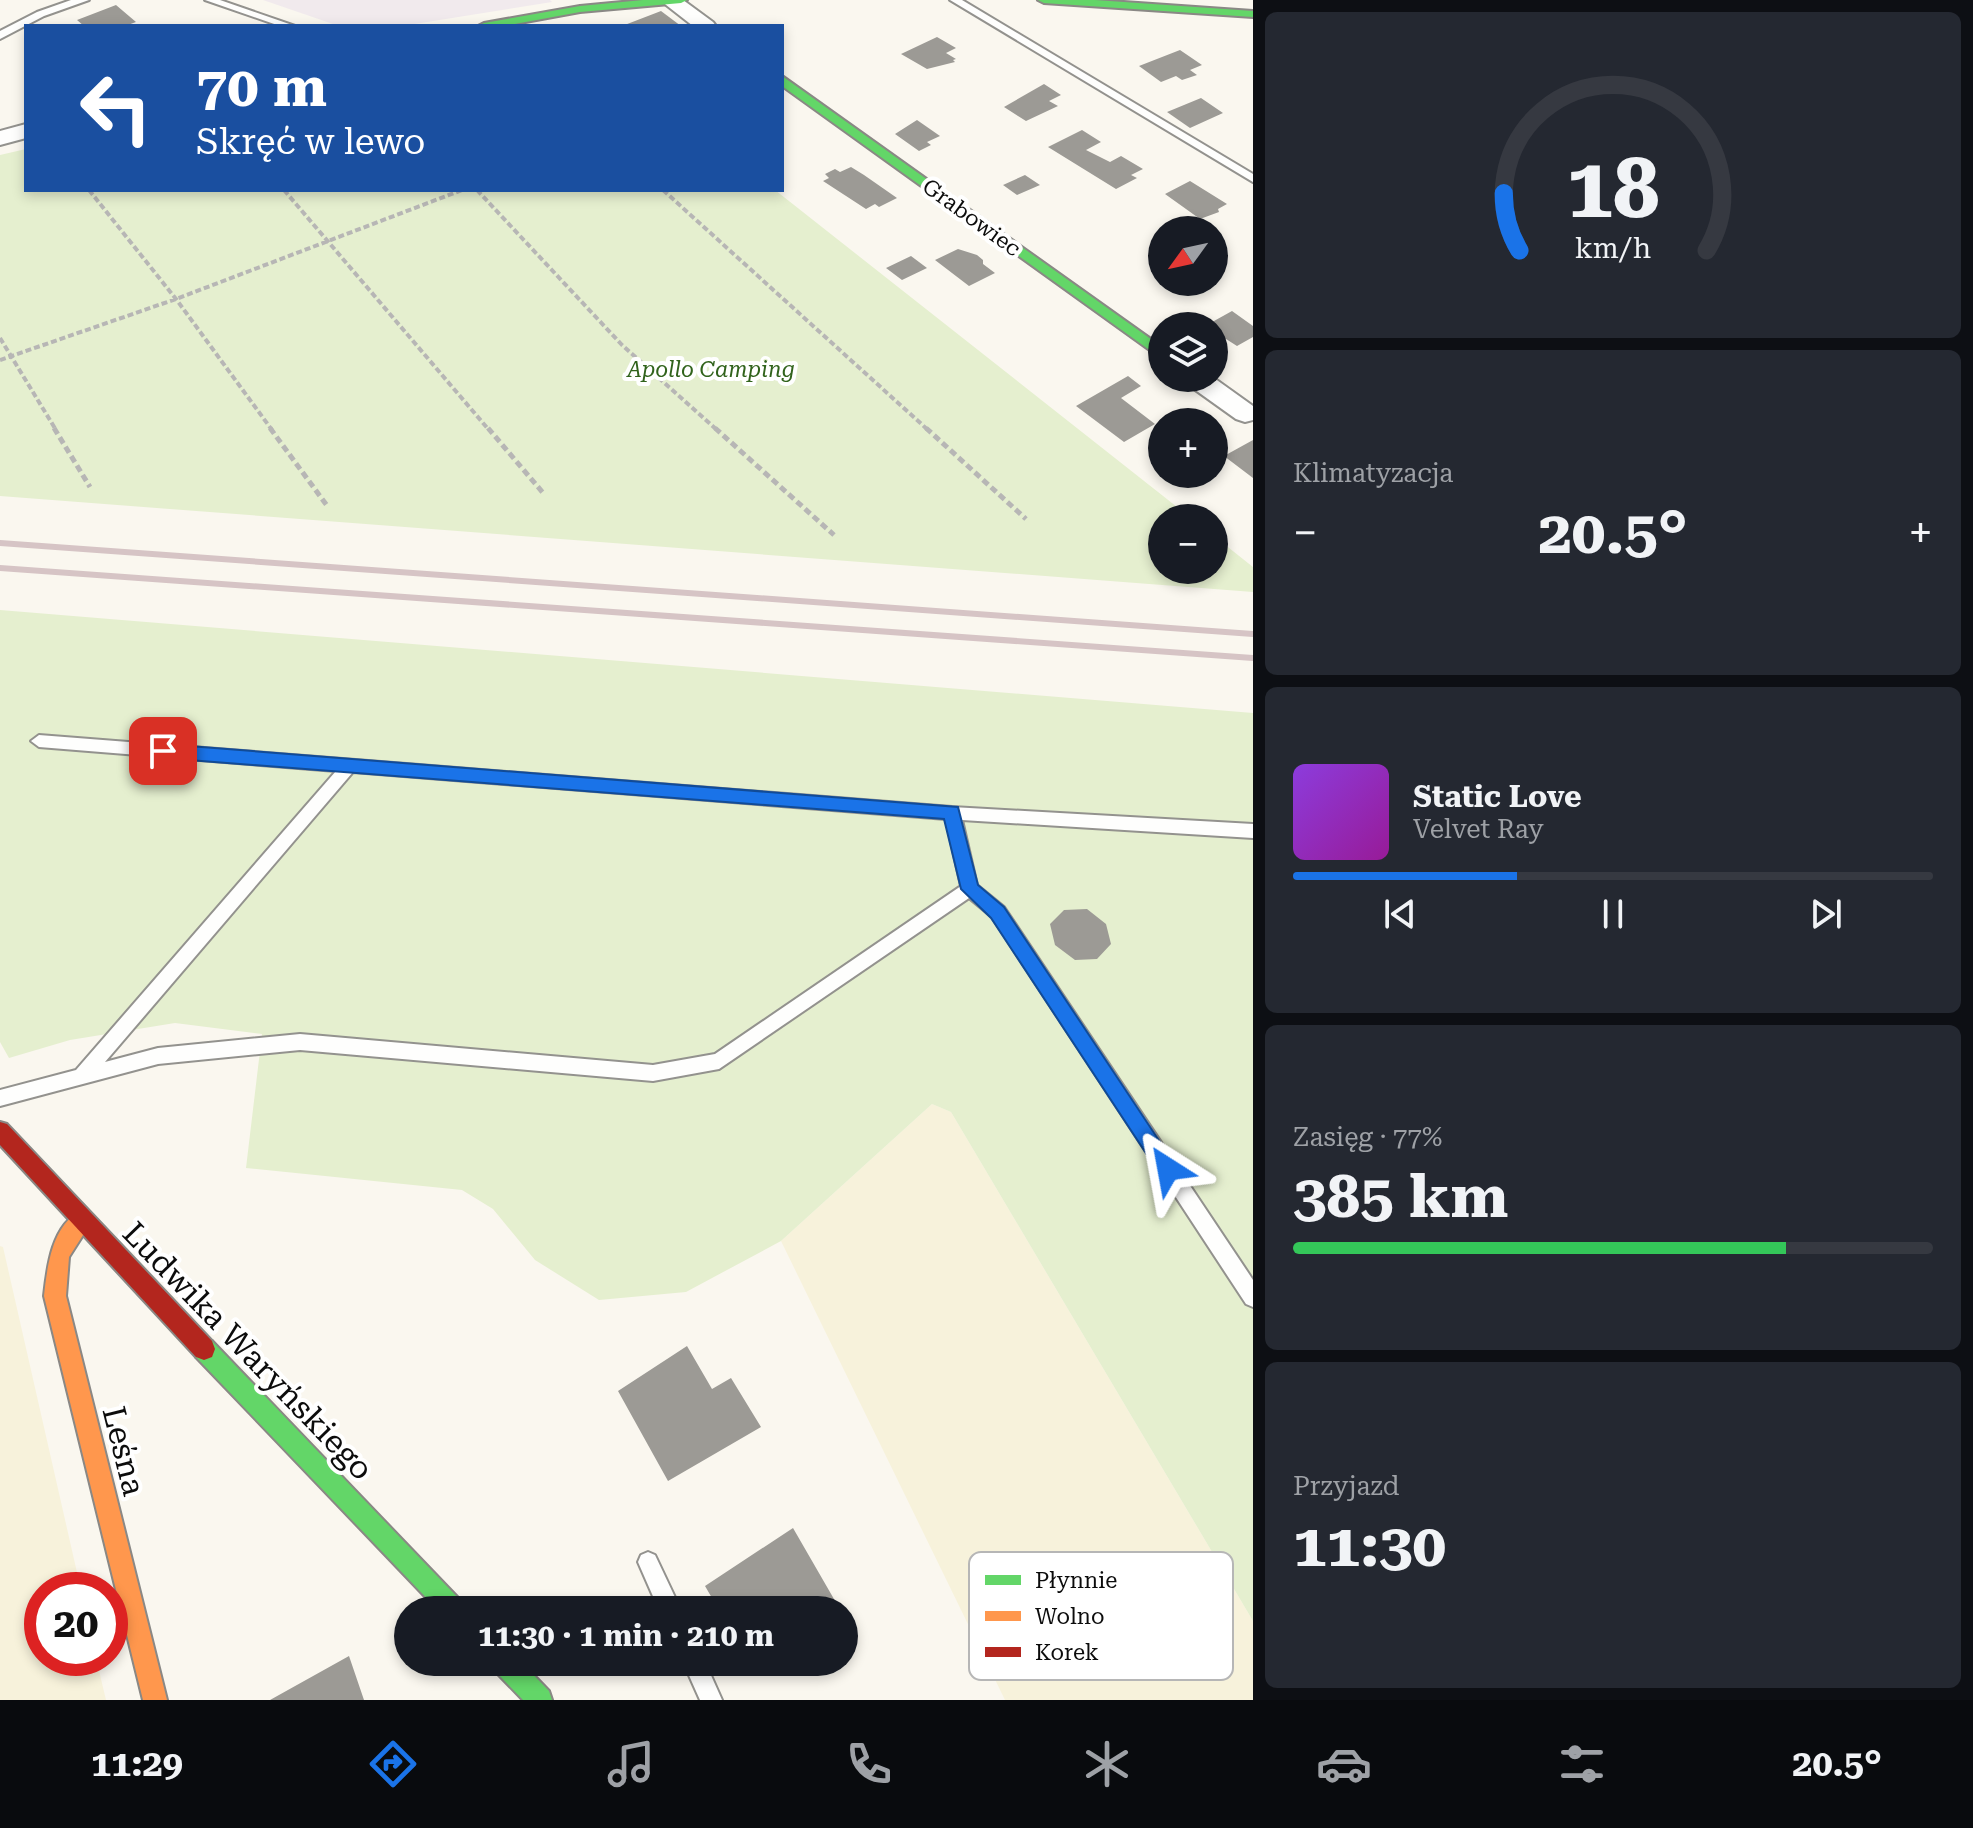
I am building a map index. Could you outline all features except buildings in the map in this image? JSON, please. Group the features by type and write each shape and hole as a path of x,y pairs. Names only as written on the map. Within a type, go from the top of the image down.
{"street":[{"path":"495,24 580,9 681,0"},
{"path":"1044,0 1253,14"},
{"path":"671,1 703,24"},
{"name":"Grabowiec","path":"784,81 1148,344"},
{"path":"0,138 24,132"},
{"path":"1216,392 1245,413"},
{"name":"Ludwika Waryńskiego","path":"0,1131 441,1596"},
{"name":"Leśna","path":"82,1221 59,1254 55,1296 155,1700"},
{"path":"517,1676 540,1700"}],"lane":[{"path":"0,36 11,27 66,4 84,0"},
{"path":"210,0 284,24"},
{"path":"955,0 1253,179"},
{"path":"39,741 952,813 1253,831"},
{"path":"82,1076 349,766"},
{"path":"952,813 970,889 998,912 1253,1297"},
{"path":"0,1098 158,1056 300,1042 653,1073 719,1061 970,889"},
{"path":"648,1562 664,1596"},
{"path":"700,1676 711,1700"}],"path":[{"path":"91,192 176,299 328,507"},
{"path":"286,192 544,494"},
{"path":"0,360 176,299 457,192"},
{"path":"479,192 622,345 834,535"},
{"path":"665,192 1026,519"},
{"path":"0,338 90,487"}],"shaded area":[{"path":"263,0 552,2 414,24 333,24"},
{"path":"932,1104 951,1112 1212,1552 969,1552 969,1626 781,1241"},
{"path":"0,1246 3,1247 77,1572 24,1572 24,1676 100,1676 106,1700 0,1700"},
{"path":"1233,1587 1253,1621 1253,1700 1005,1700 995,1680 1233,1680"}],"green space":[{"name":"Apollo Camping","path":"24,149 24,192 778,192 1148,484 1148,488 1153,488 1173,504 1148,504 1148,584 0,496 0,155"},
{"name":"Apollo Camping","path":"1228,547 1253,567 1253,592 1149,584 1228,584"},
{"path":"0,610 1253,713 1253,1621 1233,1587 1233,1552 1212,1552 951,1112 932,1104 781,1241 686,1292 599,1300 535,1260 493,1209 462,1190 246,1168 262,1034 175,1023 70,1040 9,1058 0,1042"}],"railway":[{"path":"0,543 1253,634"},
{"path":"0,568 1253,658"}],"traffic: fast":[{"path":"495,24 580,9 681,0"},
{"path":"1044,0 1253,14"},
{"path":"784,81 1148,344"},
{"path":"204,1349 441,1596"},
{"path":"517,1676 540,1700"}],"traffic: slow":[{"path":"82,1221 59,1254 55,1296 155,1700"}],"traffic: jam":[{"path":"0,1131 204,1349"}],"route":[{"path":"163,751 952,813 970,889 998,912 1168,1169"}]}
